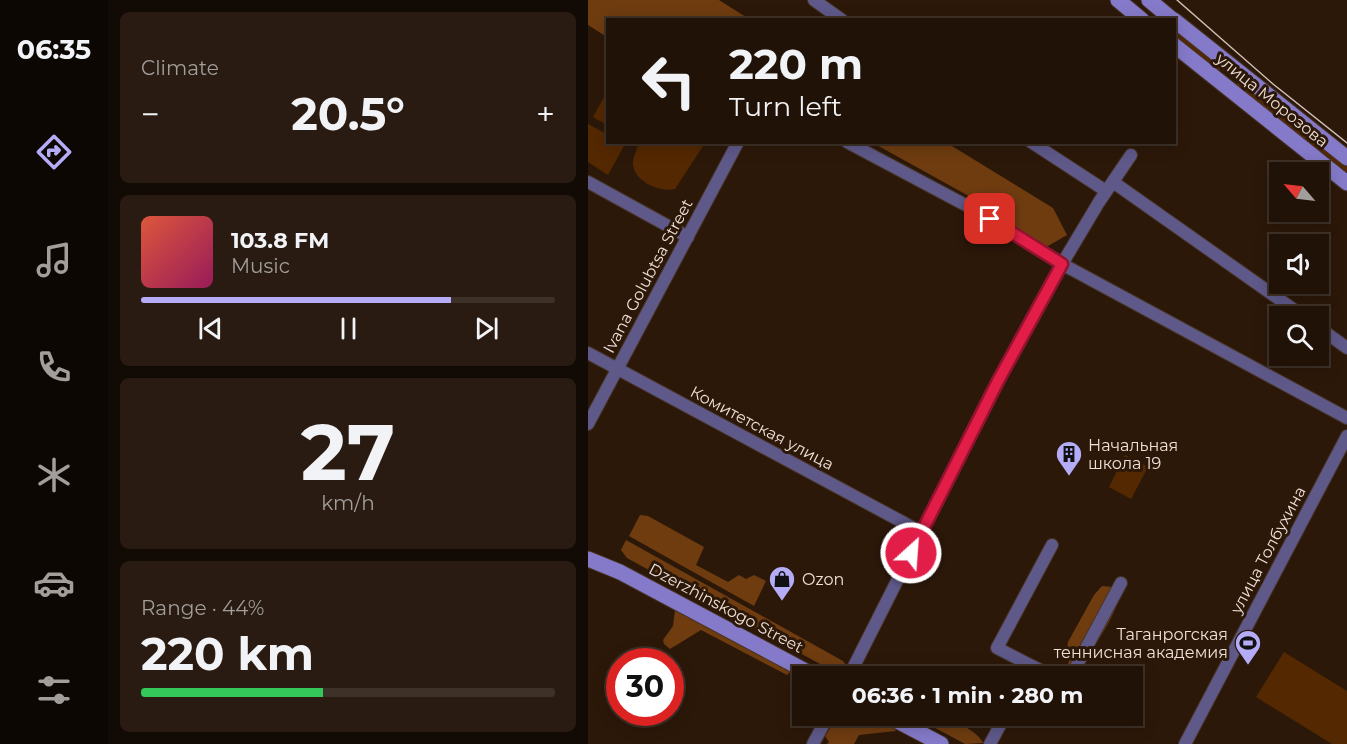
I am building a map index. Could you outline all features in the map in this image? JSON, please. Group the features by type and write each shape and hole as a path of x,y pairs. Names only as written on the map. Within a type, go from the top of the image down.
{"main road":[{"path":"1118,0 1140,18"},
{"name":"улица Морозова","path":"1153,9 1170,18"},
{"name":"улица Морозова","path":"1176,22 1347,158"},
{"name":"улица Морозова","path":"1176,47 1347,183"},
{"path":"1224,85 1235,69"},
{"path":"588,548 620,572"},
{"path":"588,559 620,572"},
{"name":"Dzerzhinskogo Street","path":"620,572 797,666"},
{"path":"907,726 941,744"}],"street":[{"path":"814,0 839,18"},
{"name":"Ivana Golubtsa Street","path":"588,424 737,144"},
{"path":"851,144 974,208 1062,264 1347,418"},
{"path":"1035,144 1110,187 1288,306"},
{"path":"854,666 998,381 1062,264 1131,155"},
{"path":"588,182 687,237"},
{"path":"1329,335 1347,348"},
{"name":"Комитетская улица","path":"588,353 921,532"},
{"name":"улица Толбухина","path":"1185,744 1347,436"},
{"path":"1022,666 997,648 1052,545"},
{"path":"1076,666 1121,583"},
{"path":"813,744 823,726"},
{"path":"990,744 1000,726"}],"shaded area":[{"path":"588,0 719,0 747,18 606,18 606,36 588,25"},
{"path":"1176,29 1223,65 1217,73 1176,41"},
{"path":"1240,79 1347,164 1347,175 1234,87"},
{"path":"604,97 606,98 606,124 593,117"},
{"path":"588,124 606,133 606,144 625,144 608,175 588,162"},
{"path":"638,144 704,144 675,189 669,190 647,184 636,174 633,161"},
{"path":"875,144 949,144 1053,208 1067,235 1041,250 976,200"},
{"path":"1125,455 1148,467 1131,499 1109,487"},
{"path":"640,515 648,516 704,547 696,565 728,582 739,575 746,579 754,575 766,581 754,606 629,536"},
{"path":"626,540 843,661 846,665 824,666 820,664 627,558 621,550"},
{"path":"1102,586 1120,590 1119,599 1110,621 1082,666 1067,666 1072,652 1067,649 1068,642 1094,595"},
{"path":"675,610 792,670 787,675 701,630 669,648 663,640 673,626"},
{"path":"1284,652 1347,691 1347,744 1332,744 1256,697"},
{"path":"832,726 892,726 896,731 859,735 854,744 827,744 829,742 825,736"},
{"path":"932,726 963,726 972,731 983,743 965,744"}],"tram line":[{"path":"1177,0 1273,84 1347,143"}],"place":[{"name":"Начальная школа 19","path":"1069,477"},
{"name":"Ozon","path":"782,602"},
{"name":"Таганрогская теннисная академия","path":"1248,666"}],"route":[{"path":"911,553 998,381 1062,264 990,219"}]}
